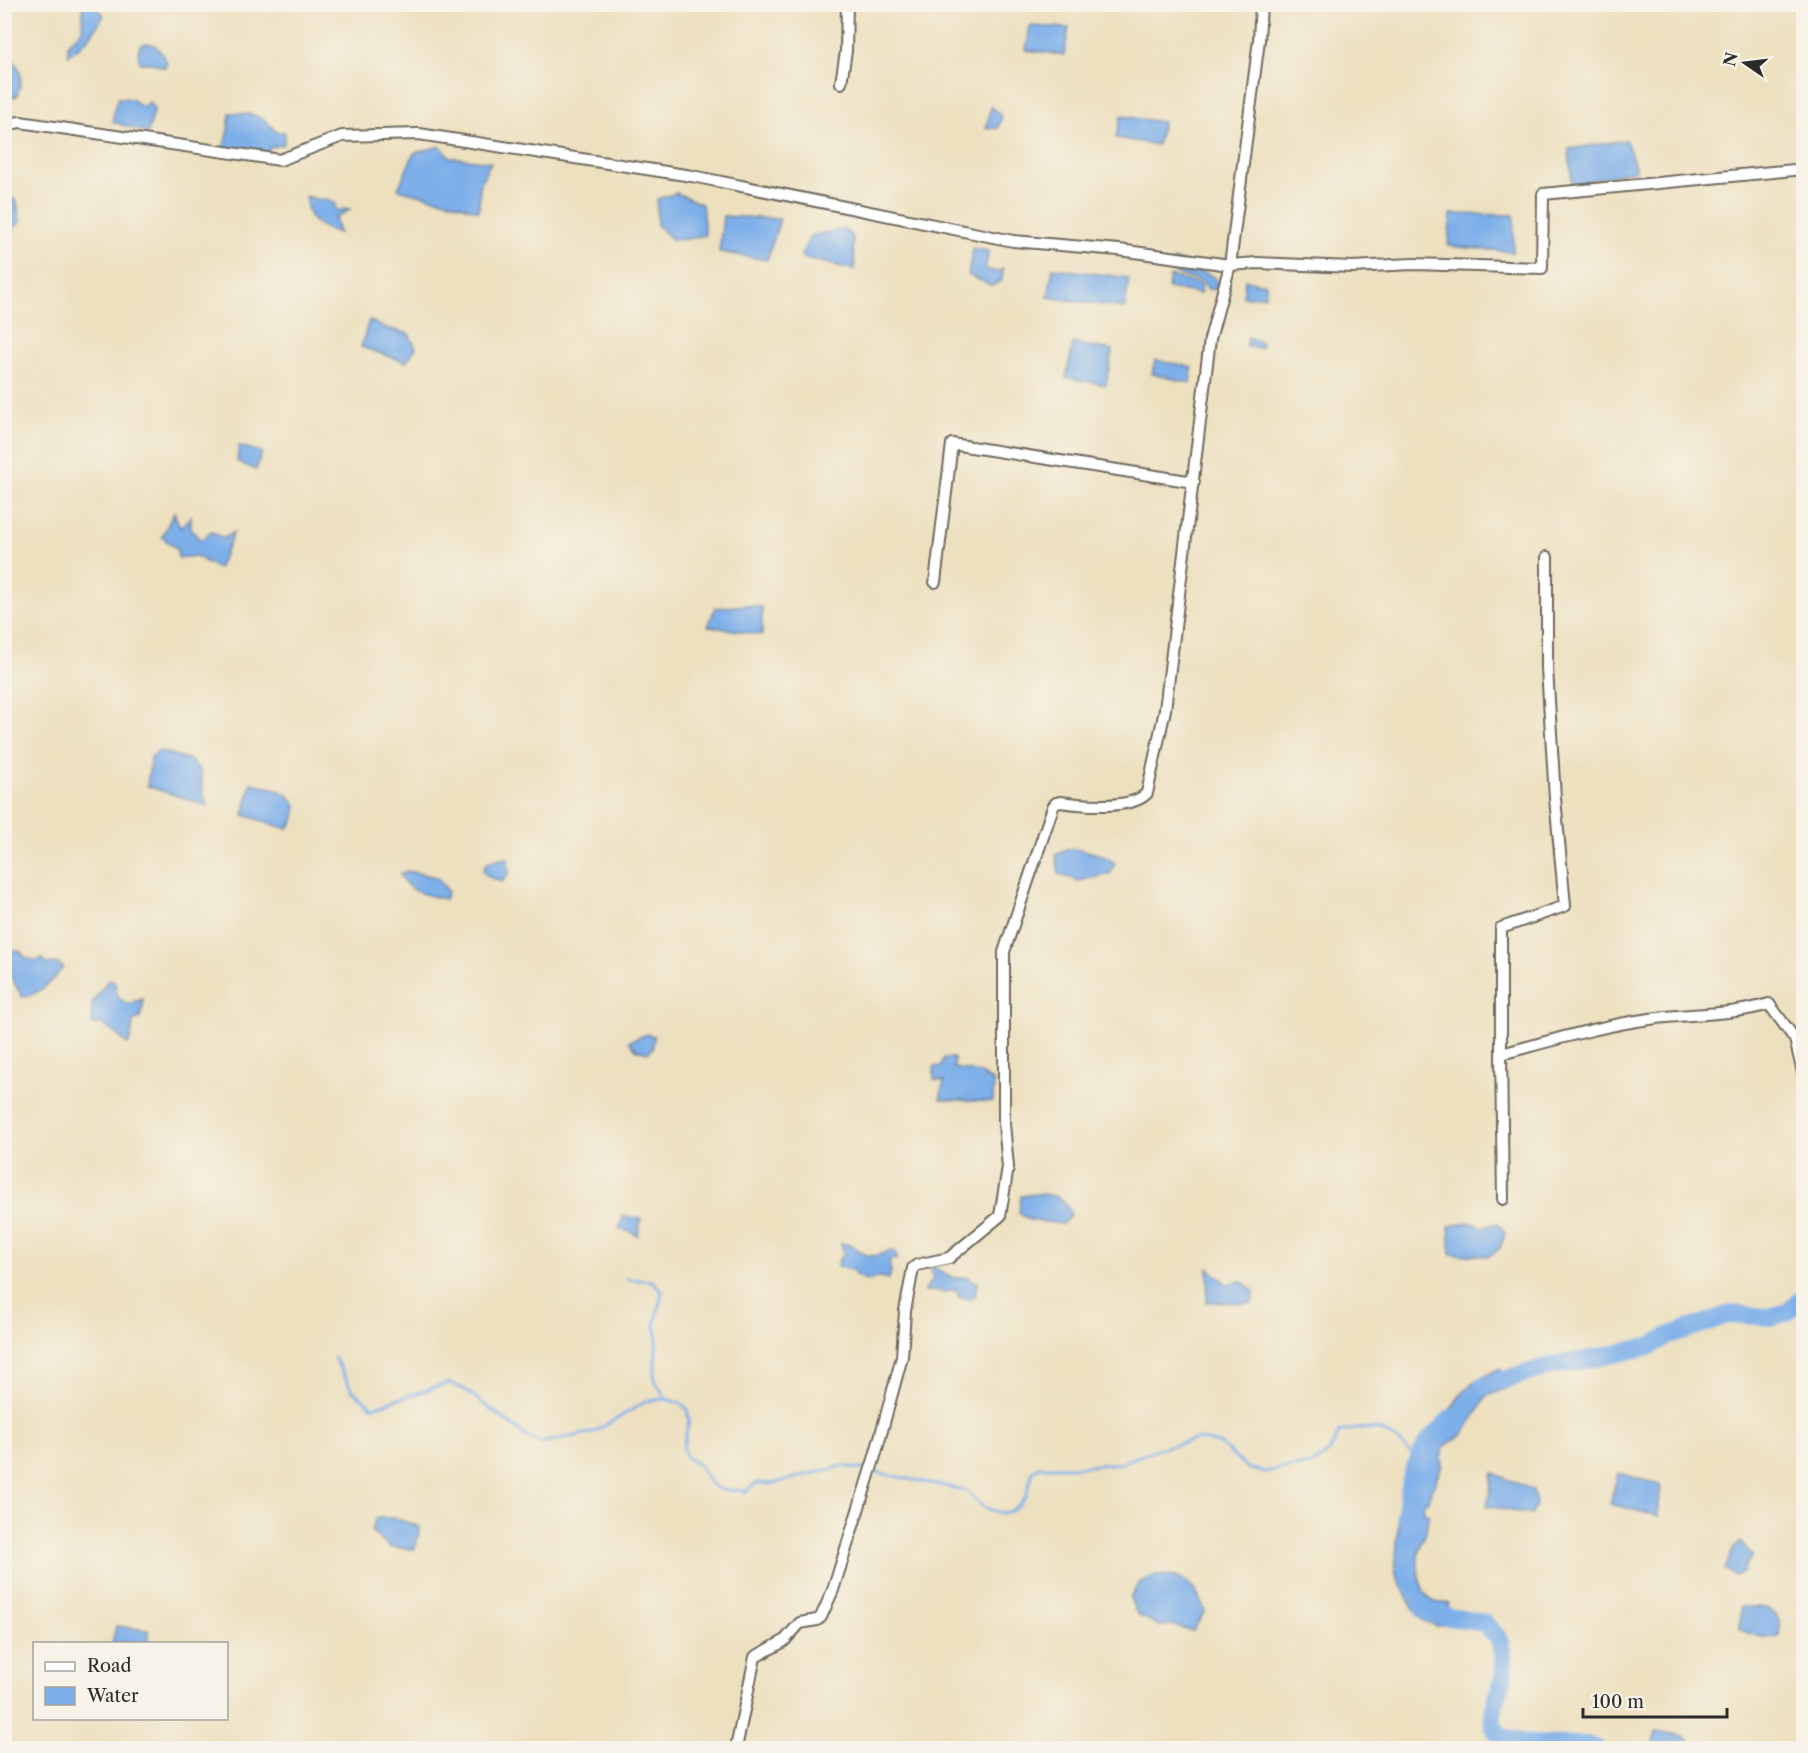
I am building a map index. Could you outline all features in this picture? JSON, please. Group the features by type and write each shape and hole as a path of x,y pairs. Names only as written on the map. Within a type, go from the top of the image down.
{"street":[{"path":"842,82 846,51 847,4"},
{"path":"736,1749 755,1657 784,1641 800,1623 818,1620 833,1590 875,1456 902,1357 904,1311 913,1268 916,1265 949,1258 1000,1216 1008,1167 1004,1124 1004,952 1056,803 1098,807 1139,799 1147,793 1165,710 1210,339 1230,265 1259,40 1261,4"},
{"path":"4,125 20,122 280,159 342,136 419,134 692,176 1013,240 1119,250 1230,265 1257,263 1352,267 1413,264 1542,268 1544,194 1803,169"},
{"path":"935,582 952,444 1194,482"},
{"path":"1503,1199 1501,928 1565,906 1555,798 1547,668 1547,557"},
{"path":"1501,1054 1604,1027 1652,1018 1749,1010 1769,1004 1795,1040 1803,1077"}],"water":[{"path":"80,5 95,5 104,15 89,38 68,55 68,44 82,30 83,8"},
{"path":"1030,26 1069,28 1064,55 1026,50"},
{"path":"147,43 161,53 167,62 165,68 153,63 140,63 138,53 140,45"},
{"path":"5,52 15,62 21,76 17,96 5,100"},
{"path":"118,98 132,99 142,107 150,102 154,110 148,133 113,122"},
{"path":"991,106 1002,117 998,128 986,129"},
{"path":"230,113 251,115 267,122 276,132 285,132 284,144 269,148 268,158 222,151 227,137"},
{"path":"1121,116 1163,122 1157,145 1116,138"},
{"path":"1626,140 1636,170 1572,185 1569,149"},
{"path":"440,146 450,157 491,162 480,184 479,211 398,189 414,153"},
{"path":"5,190 17,202 20,222 10,233 5,232"},
{"path":"676,193 702,204 705,235 673,240 657,225 657,199"},
{"path":"306,196 320,200 327,199 336,204 335,210 351,209 335,218 339,233 318,225 310,217"},
{"path":"1451,214 1514,215 1513,252 1448,246"},
{"path":"723,216 780,219 767,260 719,252"},
{"path":"844,229 853,238 854,270 802,257 810,236"},
{"path":"973,248 989,251 985,269 997,272 1003,269 1002,280 992,286 968,275"},
{"path":"1175,260 1185,262 1188,272 1200,271 1215,278 1218,281 1215,290 1208,289 1203,282 1176,274 1170,263"},
{"path":"1053,268 1129,278 1125,308 1048,297"},
{"path":"1170,276 1202,285 1200,294 1168,288"},
{"path":"1245,280 1266,284 1265,296 1243,297"},
{"path":"369,320 382,327 409,334 416,348 406,362 361,347"},
{"path":"1248,337 1262,343 1261,348 1246,347"},
{"path":"1073,343 1112,350 1106,385 1066,378"},
{"path":"1155,360 1192,367 1191,383 1152,374"},
{"path":"239,446 262,452 256,470 237,461"},
{"path":"174,512 180,528 191,516 191,530 201,540 211,532 224,538 234,532 218,569 196,556 178,558 177,549 162,537"},
{"path":"746,605 762,607 762,635 708,626 715,608"},
{"path":"158,751 189,759 201,772 203,794 208,806 147,786 151,757"},
{"path":"251,783 280,791 292,799 296,805 296,812 293,822 287,829 244,815"},
{"path":"1066,849 1092,852 1115,863 1110,874 1078,881 1059,874 1056,855"},
{"path":"508,858 509,874 502,882 489,877 483,871 487,862"},
{"path":"407,871 436,877 448,891 445,899 412,889 403,881 400,874"},
{"path":"4,945 10,950 20,951 26,958 37,961 41,958 46,964 56,963 63,967 45,986 34,994 22,997 10,975 5,975"},
{"path":"108,980 114,981 118,997 127,1004 143,999 140,1018 133,1021 128,1044 103,1024 92,1024 92,1003"},
{"path":"647,1034 654,1036 653,1048 648,1053 637,1050 629,1041"},
{"path":"944,1058 954,1058 954,1068 980,1073 994,1082 993,1102 940,1099 944,1081 934,1080 934,1067 941,1066"},
{"path":"1049,1195 1062,1200 1071,1215 1062,1224 1030,1220 1019,1213 1021,1196"},
{"path":"623,1216 641,1219 638,1236 619,1229"},
{"path":"1468,1222 1484,1227 1498,1223 1505,1233 1500,1248 1489,1256 1451,1254 1449,1226"},
{"path":"841,1243 873,1256 891,1250 896,1254 897,1259 889,1260 891,1272 889,1279 879,1277 868,1281 855,1275 853,1270 838,1267 839,1259 844,1254"},
{"path":"933,1266 949,1276 967,1277 977,1283 975,1296 968,1299 959,1297 957,1291 950,1290 944,1293 936,1290 925,1292 933,1280 930,1270"},
{"path":"1208,1268 1227,1284 1241,1281 1254,1291 1252,1303 1207,1302"},
{"path":"1500,1368 1509,1387 1487,1396 1464,1433 1444,1447 1441,1457 1442,1465 1428,1500 1423,1504 1429,1520 1419,1551 1420,1580 1425,1593 1435,1602 1449,1603 1444,1625 1436,1626 1422,1620 1407,1598 1395,1572 1399,1514 1426,1448 1458,1398 1473,1382"},
{"path":"1493,1473 1533,1490 1536,1504 1532,1515 1487,1506"},
{"path":"1618,1473 1661,1485 1658,1516 1610,1504"},
{"path":"376,1518 395,1518 420,1527 415,1549 390,1547 371,1531"},
{"path":"1740,1542 1753,1556 1745,1566 1743,1573 1735,1576 1725,1569 1734,1548"},
{"path":"1156,1575 1182,1579 1197,1594 1205,1611 1193,1631 1174,1625 1159,1626 1137,1614 1130,1598 1140,1582"},
{"path":"1741,1607 1770,1610 1778,1619 1780,1635 1770,1638 1740,1629"},
{"path":"116,1626 148,1630 148,1642 112,1642"},
{"path":"1656,1731 1683,1736 1693,1748 1652,1748"}],"waterway":[{"path":"626,1279 653,1281 662,1292 655,1325 657,1336 654,1379 666,1399"},
{"path":"1482,1386 1555,1365 1650,1346 1666,1337 1730,1314 1770,1317 1788,1312 1804,1296"},
{"path":"334,1357 352,1390 373,1407 449,1383 464,1389 526,1436 541,1443 594,1432 647,1401 666,1399 682,1404 687,1409 689,1421 683,1448 686,1457 699,1465 710,1483 718,1489 746,1491 757,1483 771,1484 843,1466 868,1470"},
{"path":"1405,1517 1412,1474 1426,1444 1451,1418"},
{"path":"874,1472 965,1490 985,1508 1002,1513 1011,1511 1019,1505 1026,1496 1033,1471 1039,1467 1077,1467 1120,1463 1161,1448 1198,1439 1220,1444 1247,1468 1264,1472 1312,1464 1324,1457 1334,1444 1339,1432 1365,1428 1375,1429 1391,1436 1418,1460"},
{"path":"1424,1610 1431,1614 1485,1623 1498,1638 1503,1655 1504,1674 1493,1710 1493,1719 1494,1727 1499,1734 1518,1742 1587,1745 1596,1748"}]}
